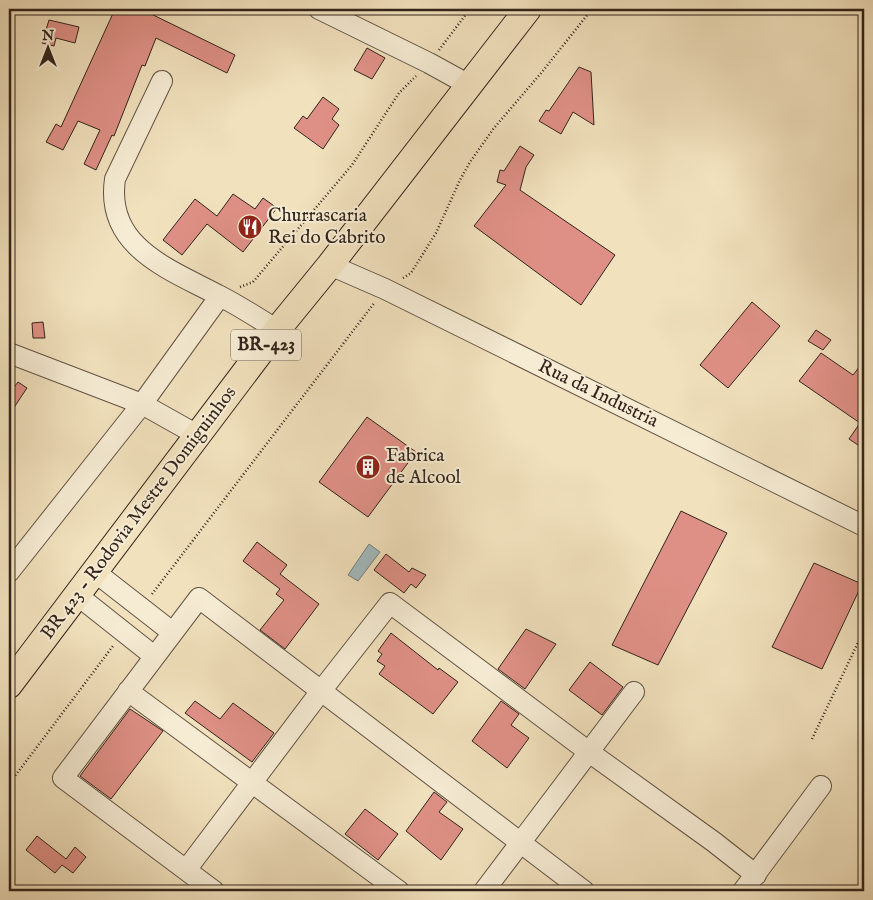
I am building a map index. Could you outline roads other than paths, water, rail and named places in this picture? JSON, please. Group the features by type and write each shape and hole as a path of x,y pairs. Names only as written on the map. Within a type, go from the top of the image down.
{"main road":[{"name":"BR 423 - Rodovia Mestre Domiguinhos","path":"9,685 199,436 277,330 330,265 528,9"}],"street":[{"path":"318,9 429,63 469,85"},
{"path":"162,81 115,179 112,195 119,220 140,249 166,269 220,296 277,330"},
{"name":"Rua da Industria","path":"330,265 384,289 864,526"},
{"path":"9,572 142,404 220,296"},
{"path":"9,353 142,404 199,436"},
{"path":"95,572 172,632"},
{"path":"77,595 154,656"},
{"path":"214,891 63,778 198,598 584,891"},
{"path":"186,870 390,603 756,875"},
{"path":"128,691 399,891"},
{"path":"484,891 634,692"},
{"path":"743,891 822,786"}],"water":[{"path":"369,544 380,552 358,581 348,575"}],"place":[{"name":"Churrascaria Rei do Cabrito","path":"250,227"},
{"name":"Fabrica de Alcool","path":"368,467"}]}
